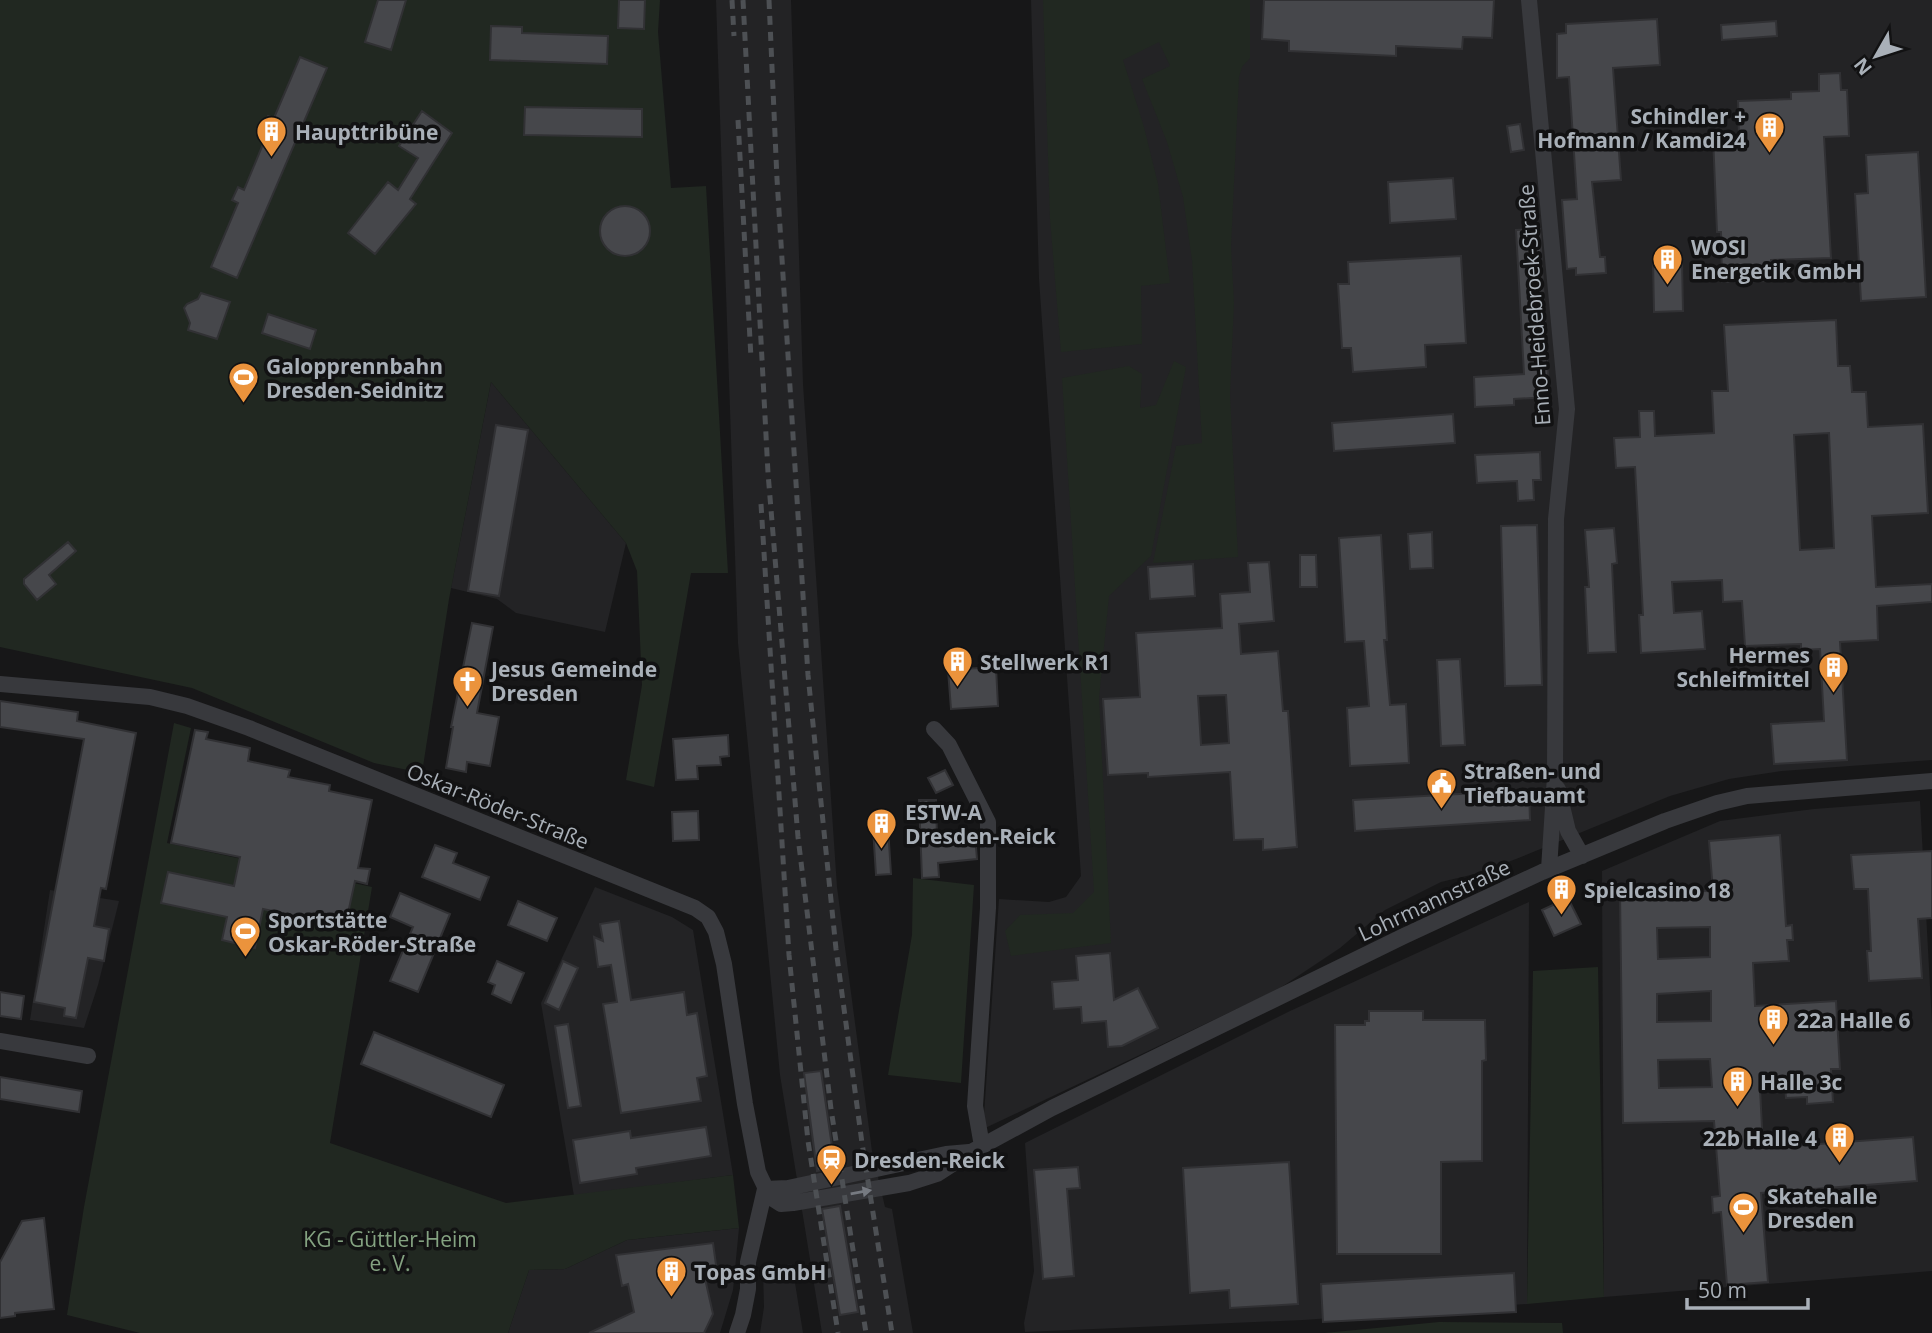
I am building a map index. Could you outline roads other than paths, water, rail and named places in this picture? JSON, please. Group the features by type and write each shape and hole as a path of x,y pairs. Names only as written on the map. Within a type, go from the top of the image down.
{"street":[{"name":"Enno-Heidebroek-Straße","path":"1529,0 1567,409 1556,519 1555,776 1549,869"},
{"name":"Oskar-Röder-Straße","path":"0,684 142,696 187,706 249,728 695,908 708,917 716,932 724,964 755,1162 765,1189"},
{"path":"934,729 949,745 988,822 988,908 975,1106 976,1149"},
{"name":"Enno-Heidebroek-Straße","path":"1555,776 1569,831 1582,856"},
{"name":"Lohrmannstraße","path":"765,1189 770,1197 781,1204 854,1194 909,1183 937,1174 976,1149 1052,1108 1375,950 1549,869 1665,821 1747,796 1932,781"},
{"path":"0,1041 88,1056"},
{"path":"737,1333 748,1289 748,1262 765,1189"}],"railway":[{"path":"732,0 734,36"},
{"path":"743,0 768,473 798,837 831,1109 866,1333"},
{"path":"769,0 777,179 808,675 836,949 862,1143 892,1333"},
{"path":"738,120 751,358"},
{"path":"761,504 789,955 808,1141 838,1333"}],"place":[{"name":"Schindler + Hofmann / Kamdi24","path":"1769,155"},
{"name":"Haupttribüne","path":"272,159"},
{"name":"WOSI Energetik GmbH","path":"1668,286"},
{"name":"Galopprennbahn Dresden-Seidnitz","path":"243,405"},
{"name":"Stellwerk R1","path":"957,689"},
{"name":"Hermes Schleifmittel","path":"1833,694"},
{"name":"Jesus Gemeinde Dresden","path":"468,708"},
{"name":"Straßen- und Tiefbauamt","path":"1441,810"},
{"name":"ESTW-A Dresden-Reick","path":"882,851"},
{"name":"Spielcasino 18","path":"1561,917"},
{"name":"Sportstätte Oskar-Röder-Straße","path":"245,959"},
{"name":"22a Halle 6","path":"1774,1047"},
{"name":"Halle 3c","path":"1737,1109"},
{"name":"22b Halle 4","path":"1840,1165"},
{"name":"Dresden-Reick","path":"831,1187"},
{"name":"Skatehalle Dresden","path":"1744,1235"},
{"name":"Topas GmbH","path":"671,1299"}],"park label":[{"name":"KG - Güttler-Heim e. V.","path":"390,1251"}]}
